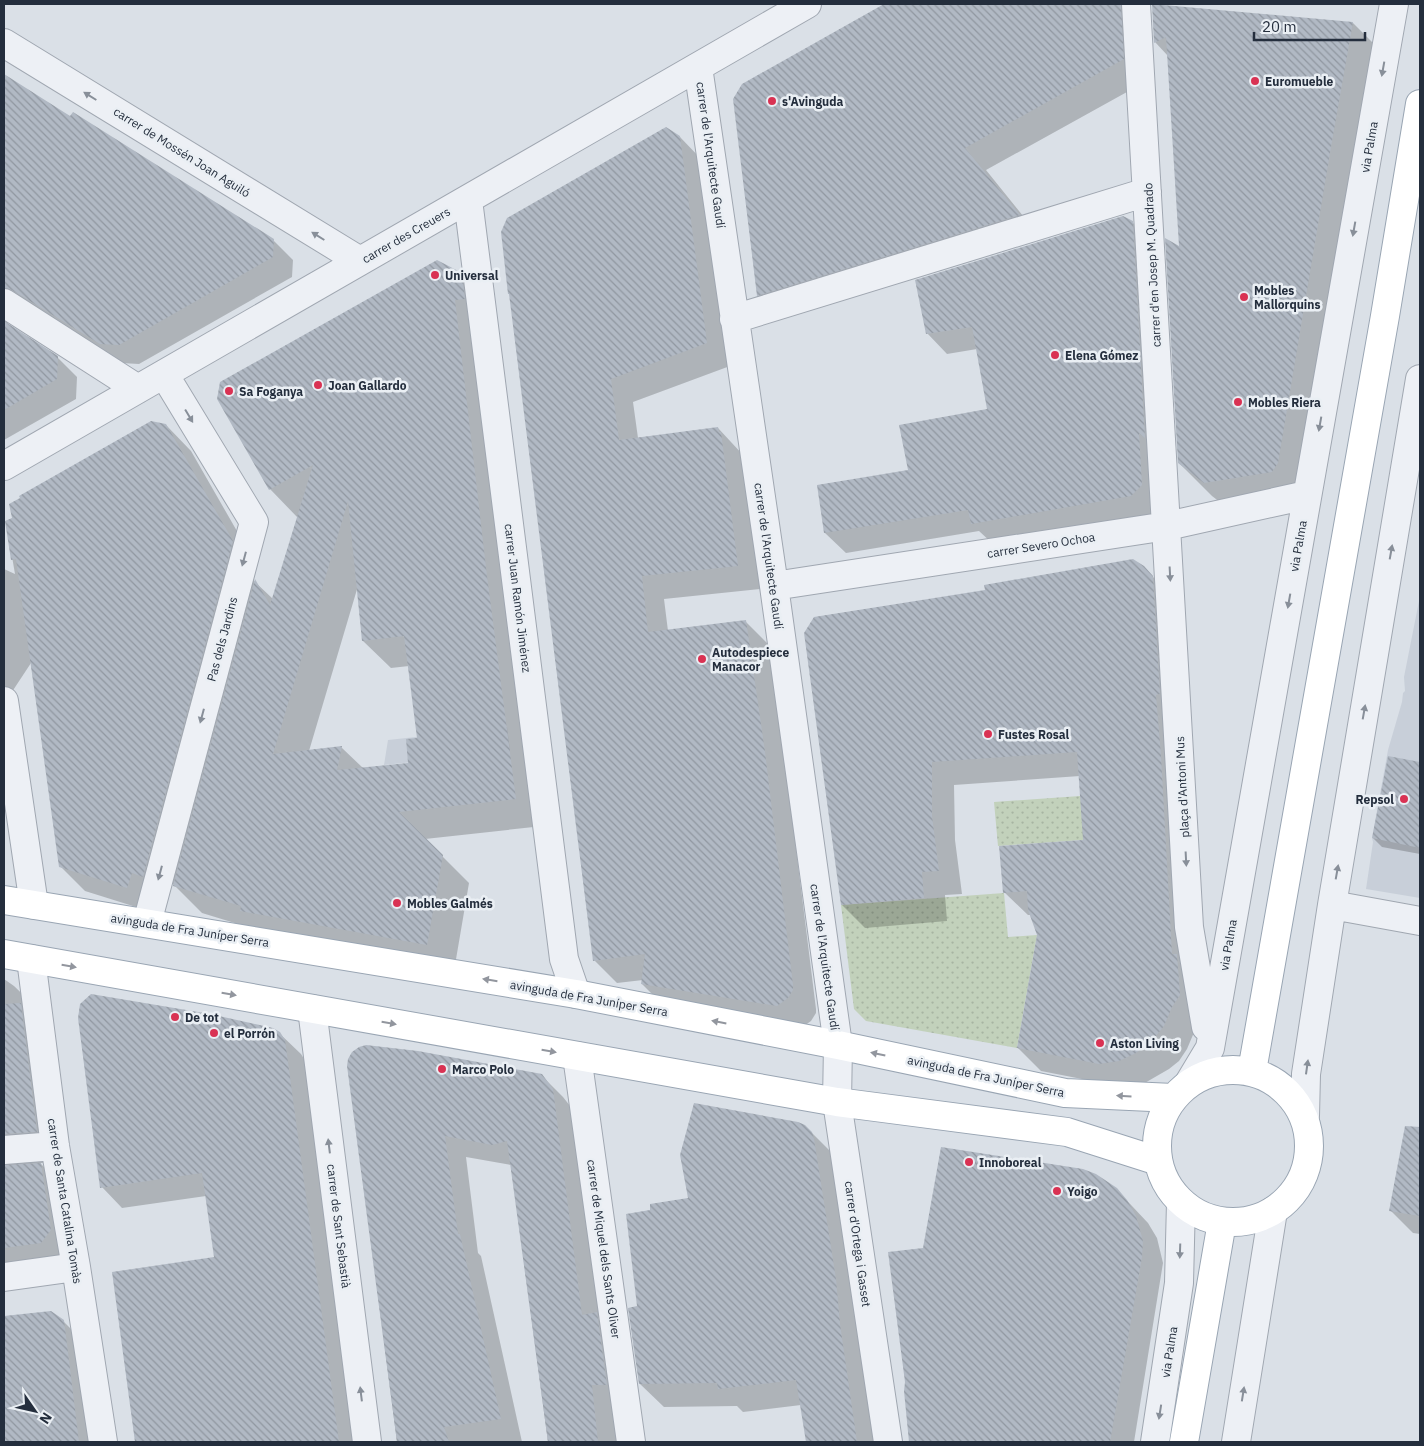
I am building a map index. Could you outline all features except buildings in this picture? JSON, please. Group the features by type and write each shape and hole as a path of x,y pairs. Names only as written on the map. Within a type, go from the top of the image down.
{"main road":[{"path":"1252,1071 1385,316 1420,104"},
{"name":"avinguda de Fra Juníper Serra","path":"4,900 576,994 838,1045 1065,1093 1181,1091"},
{"path":"4,954 837,1102 1067,1132 1158,1161"},
{"path":"1231,1069 1252,1071 1277,1082 1293,1097 1304,1116 1309,1133 1310,1152 1305,1174 1293,1194 1273,1211 1251,1220 1237,1223 1208,1219 1194,1212 1181,1202 1168,1187 1158,1161 1157,1139 1163,1116 1181,1091 1209,1073 1231,1069"},
{"path":"1184,1442 1222,1222"}],"street":[{"name":"carrer des Creuers","path":"4,466 807,4"},
{"name":"carrer d'en Josep M. Quadrado","path":"1136,4 1167,526"},
{"name":"via Palma","path":"1181,1091 1210,1048 1394,4"},
{"name":"carrer de Mossén Joan Aguiló","path":"4,43 360,262"},
{"name":"carrer de l'Arquitecte Gaudí","path":"698,67 774,586 838,1045"},
{"path":"734,319 1147,192"},
{"name":"carrer Juan Ramón Jiménez","path":"468,200 564,959 576,994"},
{"path":"4,303 138,389"},
{"name":"Pas dels Jardins","path":"147,923 254,522 164,374"},
{"path":"1304,1116 1306,1074 1332,905 1420,379"},
{"name":"carrer Severo Ochoa","path":"774,586 1167,526 1307,495"},
{"name":"plaça d'Antoni Mus","path":"1167,526 1189,927 1210,1048"},
{"path":"4,701 34,905"},
{"path":"1332,905 1420,921"},
{"name":"carrer de Santa Catalina Tomàs","path":"31,959 55,1146 76,1267 102,1442"},
{"name":"carrer de Sant Sebastià","path":"312,1009 367,1442"},
{"name":"carrer d'Ortega i Gasset","path":"838,1045 837,1102 888,1442"},
{"name":"carrer de Miquel dels Sants Oliver","path":"577,1056 631,1442"},
{"path":"4,1150 55,1146"},
{"name":"via Palma","path":"1155,1442 1179,1283 1181,1202"},
{"path":"1236,1442 1273,1211"},
{"path":"4,1277 76,1267"}],"shaded area":[{"path":"1420,596 1420,898 1366,889 1372,838 1388,750 1405,691 1404,677"},
{"path":"507,727 510,752 384,765 388,740"}],"green space":[{"path":"1080,796 1165,834 998,846 994,802"},
{"path":"1004,893 1008,937 1037,935 1017,1048 866,1021 854,1009 841,905"}],"place":[{"name":"Euromueble","path":"1255,81"},
{"name":"s'Avinguda","path":"772,101"},
{"name":"Universal","path":"435,275"},
{"name":"Mobles Mallorquins","path":"1244,297"},
{"name":"Elena Gómez","path":"1055,355"},
{"name":"Joan Gallardo","path":"318,385"},
{"name":"Sa Foganya","path":"229,391"},
{"name":"Mobles Riera","path":"1238,402"},
{"name":"Autodespiece Manacor","path":"702,659"},
{"name":"Fustes Rosal","path":"988,734"},
{"name":"Repsol","path":"1404,799"},
{"name":"Mobles Galmés","path":"397,903"},
{"name":"De tot","path":"175,1017"},
{"name":"el Porrón","path":"214,1033"},
{"name":"Aston Living","path":"1100,1043"},
{"name":"Marco Polo","path":"442,1069"},
{"name":"Innoboreal","path":"969,1162"},
{"name":"Yoigo","path":"1057,1191"}]}
